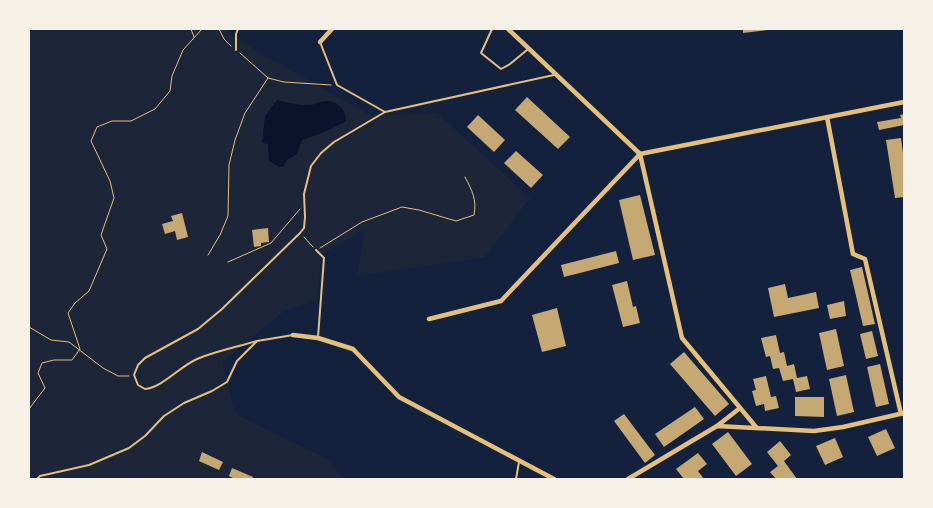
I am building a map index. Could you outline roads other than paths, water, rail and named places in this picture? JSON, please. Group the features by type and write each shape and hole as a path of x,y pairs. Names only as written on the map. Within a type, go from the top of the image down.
{"street":[{"path":"320,42 332,29"},
{"path":"508,29 640,154 682,338 756,427"},
{"path":"429,319 501,301 640,154 904,102"},
{"path":"717,426 814,431 843,427 903,413 865,259 853,254 827,117"},
{"path":"293,335 318,338 353,349 399,396 554,479"},
{"path":"628,479 717,426 740,408"}],"lane":[{"path":"236,50 236,34 238,29"},
{"path":"492,29 481,53 501,69 529,48"},
{"path":"320,42 337,85 385,112"},
{"path":"293,335 257,342 197,359 182,367 155,388 145,389 138,385 134,376 138,365 145,358 198,329 300,233 304,228 304,194 311,166 320,153 334,142 385,112 557,74"},
{"path":"316,250 324,258 318,338"},
{"path":"38,479 40,476 89,465 129,448 145,436 164,416 184,402 212,391 227,382 237,361 257,342"},
{"path":"516,479 520,461"}]}
